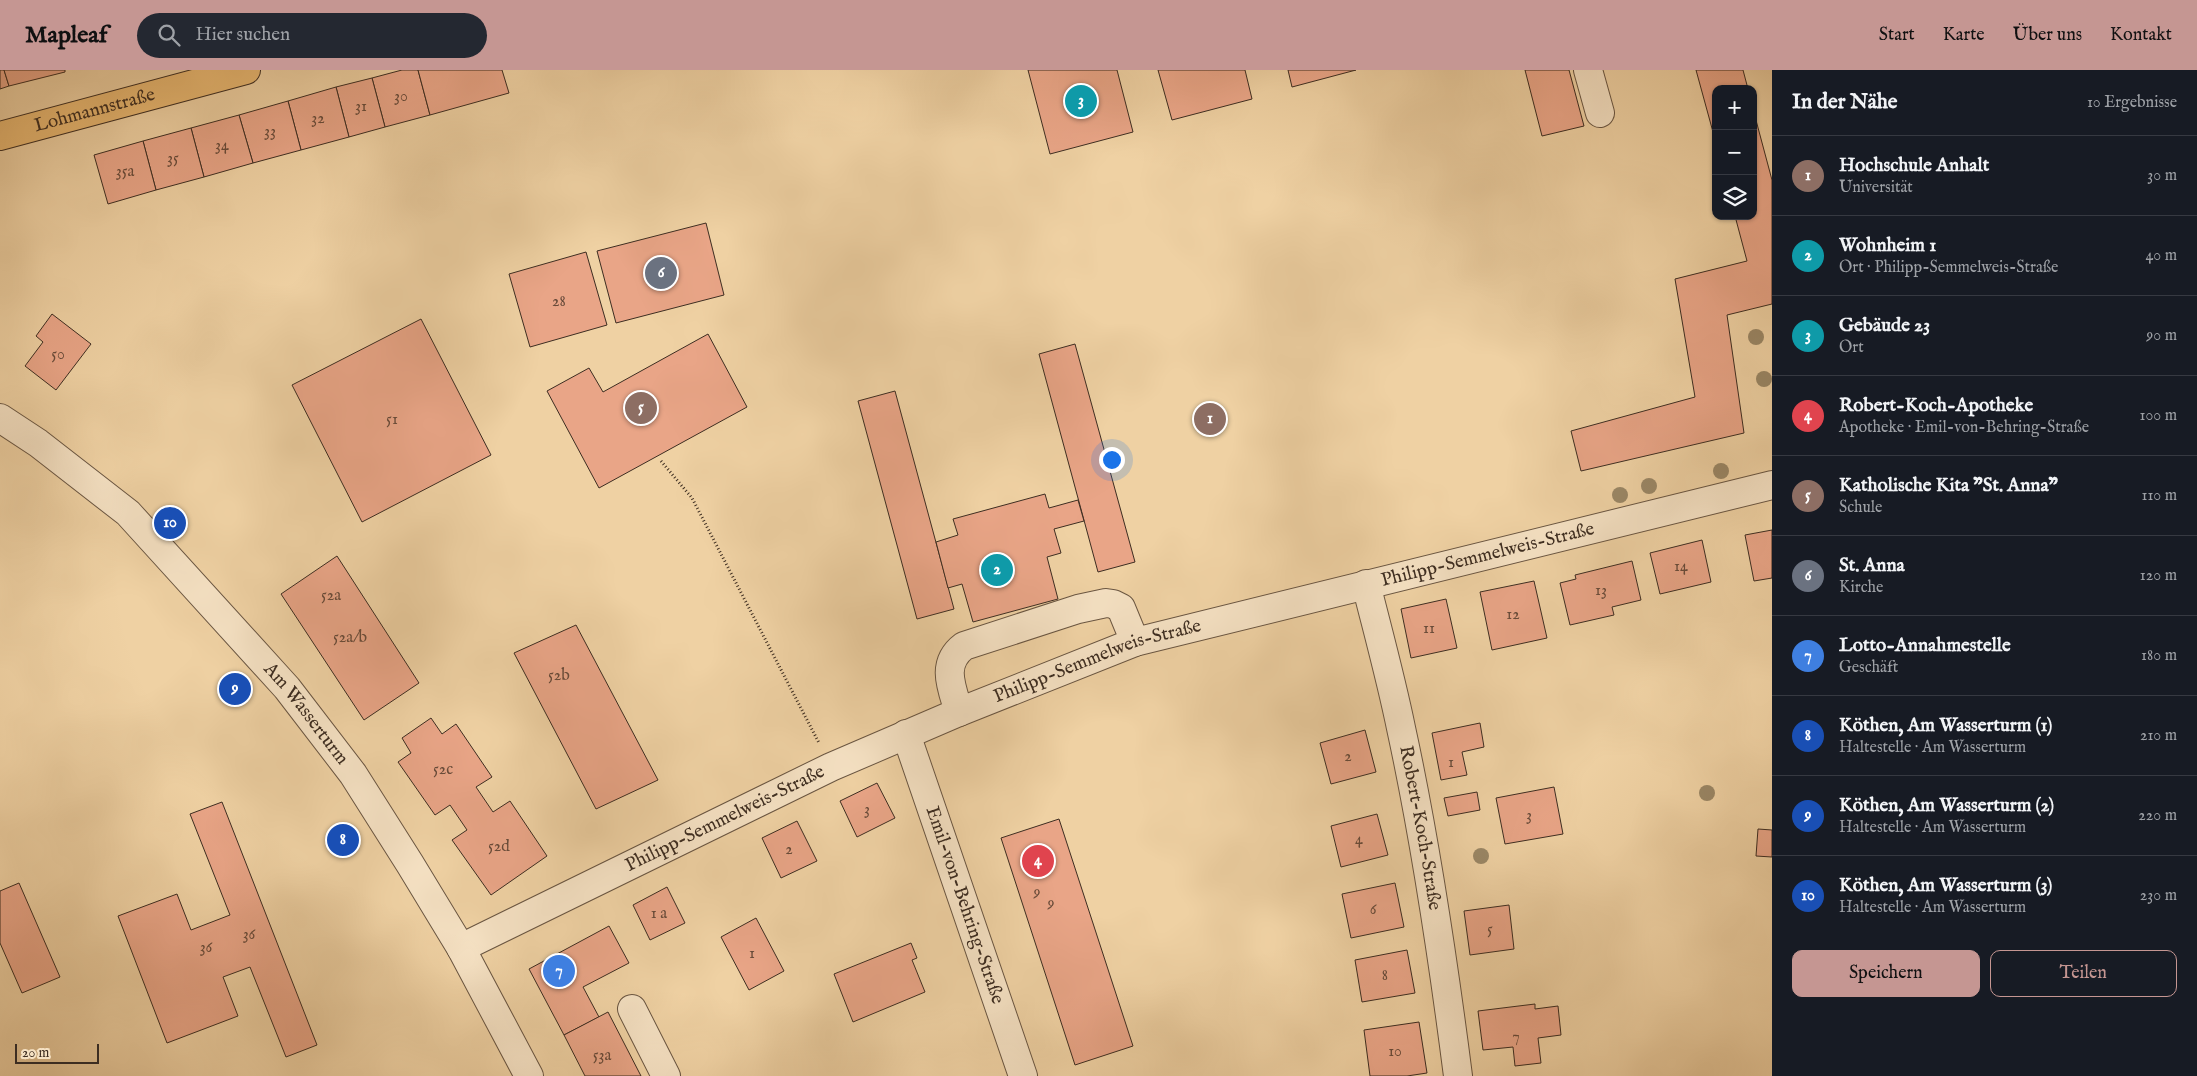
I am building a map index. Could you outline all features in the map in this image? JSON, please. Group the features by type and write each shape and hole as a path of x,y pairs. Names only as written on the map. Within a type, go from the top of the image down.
{"main road":[{"name":"Lohmannstraße","path":"0,136 246,70"}],"street":[{"path":"1588,70 1600,113"},
{"name":"Am Wasserturm","path":"3,428 38,443 128,513 287,688 353,774 462,948 529,1076"},
{"name":"Philipp-Semmelweis-Straße","path":"462,948 831,768 958,712 1135,642 1772,485"},
{"name":"Robert-Koch-Straße","path":"1366,584 1391,680 1411,777 1431,888 1458,1076"},
{"path":"958,712 950,681 949,666 954,655 964,646 1078,609 1106,603 1121,608 1135,642"},
{"name":"Emil-von-Behring-Straße","path":"906,734 1023,1076"},
{"path":"632,1009 666,1076"}],"path":[{"path":"660,461 692,498 831,768"}],"building":[{"path":"0,70 4,70 9,86 0,89"},
{"path":"4,70 65,70 65,72 9,86"},
{"path":"402,70 418,70 430,115 385,127 372,78"},
{"path":"418,70 502,70 509,93 430,115"},
{"path":"1028,70 1117,70 1133,132 1050,154"},
{"path":"1158,70 1245,70 1252,99 1172,120"},
{"path":"1288,70 1356,70 1292,87"},
{"path":"1525,70 1569,70 1584,126 1542,136"},
{"path":"1696,70 1743,70 1747,85 1712,85 1712,128"},
{"path":"372,78 385,127 349,137 336,87"},
{"path":"336,87 349,137 301,150 288,101"},
{"path":"288,101 301,150 253,163 239,115"},
{"path":"239,115 253,163 204,177 191,128"},
{"path":"1757,124 1772,180 1772,304 1727,315 1744,433 1581,471 1571,431 1695,397 1675,279 1747,261 1736,220 1757,220"},
{"path":"191,128 204,177 156,190 143,141"},
{"path":"143,141 156,190 108,204 94,155"},
{"path":"706,223 724,295 616,323 597,251"},
{"path":"586,252 607,325 530,347 509,274"},
{"path":"52,314 91,344 56,390 25,366 43,342 36,336"},
{"path":"421,319 491,455 362,522 292,385"},
{"path":"708,334 747,407 599,488 547,391 589,368 603,392"},
{"path":"1075,344 1135,562 1098,572 1039,354"},
{"path":"895,391 954,609 917,619 858,401"},
{"path":"1045,494 1049,508 1078,500 1084,521 1054,529 1061,553 1047,557 1058,599 973,622 962,584 948,588 936,542 958,535 953,519"},
{"path":"1772,530 1772,578 1754,581 1745,535"},
{"path":"1702,540 1711,582 1660,594 1650,553"},
{"path":"337,556 419,683 364,720 281,594"},
{"path":"1632,561 1641,600 1612,607 1614,615 1570,625 1560,583 1576,579 1575,575"},
{"path":"1534,581 1547,638 1492,650 1480,592"},
{"path":"1446,599 1457,648 1411,658 1401,609"},
{"path":"576,625 658,780 596,809 514,653"},
{"path":"431,718 442,734 456,724 492,777 476,787 493,812 510,801 547,856 491,895 452,840 467,830 450,805 435,815 398,762 411,753 402,738"},
{"path":"1480,723 1484,747 1462,752 1467,775 1441,780 1432,733"},
{"path":"1365,730 1376,772 1331,784 1320,743"},
{"path":"877,783 895,818 857,837 840,801"},
{"path":"1554,787 1563,834 1505,844 1496,798"},
{"path":"1477,792 1480,810 1448,816 1444,798"},
{"path":"222,802 317,1045 286,1057 250,967 223,977 238,1016 167,1043 118,916 177,894 191,930 230,915 190,814"},
{"path":"1377,814 1388,855 1341,867 1331,826"},
{"path":"1059,819 1133,1046 1075,1065 1001,838"},
{"path":"797,821 817,861 781,878 762,838"},
{"path":"1758,829 1772,830 1772,857 1756,856"},
{"path":"19,883 60,977 22,993 0,943 0,891"},
{"path":"1395,883 1404,927 1351,938 1342,894"},
{"path":"667,887 685,923 650,940 633,905"},
{"path":"1509,905 1514,949 1470,955 1464,911"},
{"path":"756,918 784,971 749,990 721,937"},
{"path":"609,926 629,963 583,987 599,1017 564,1035 529,969"},
{"path":"911,943 917,958 912,960 925,992 853,1022 834,974"},
{"path":"1407,950 1415,993 1362,1002 1355,960"},
{"path":"1535,1004 1535,1009 1558,1006 1561,1035 1538,1038 1541,1063 1515,1066 1513,1047 1483,1050 1478,1011"},
{"path":"608,1012 641,1076 585,1076 564,1035"},
{"path":"1419,1022 1427,1073 1407,1076 1370,1076 1364,1030"}],"place":[{"name":"Gebäude 23","path":"1081,101"},
{"name":"St. Anna","path":"661,273"},
{"name":"Katholische Kita \"St. Anna\"","path":"641,408"},
{"name":"Hochschule Anhalt","path":"1210,419"},
{"name":"Köthen, Am Wasserturm (3)","path":"170,523"},
{"name":"Wohnheim 1","path":"997,570"},
{"name":"Köthen, Am Wasserturm (2)","path":"235,689"},
{"name":"Köthen, Am Wasserturm (1)","path":"343,840"},
{"name":"Robert-Koch-Apotheke","path":"1038,861"},
{"name":"Lotto-Annahmestelle","path":"559,971"}]}
